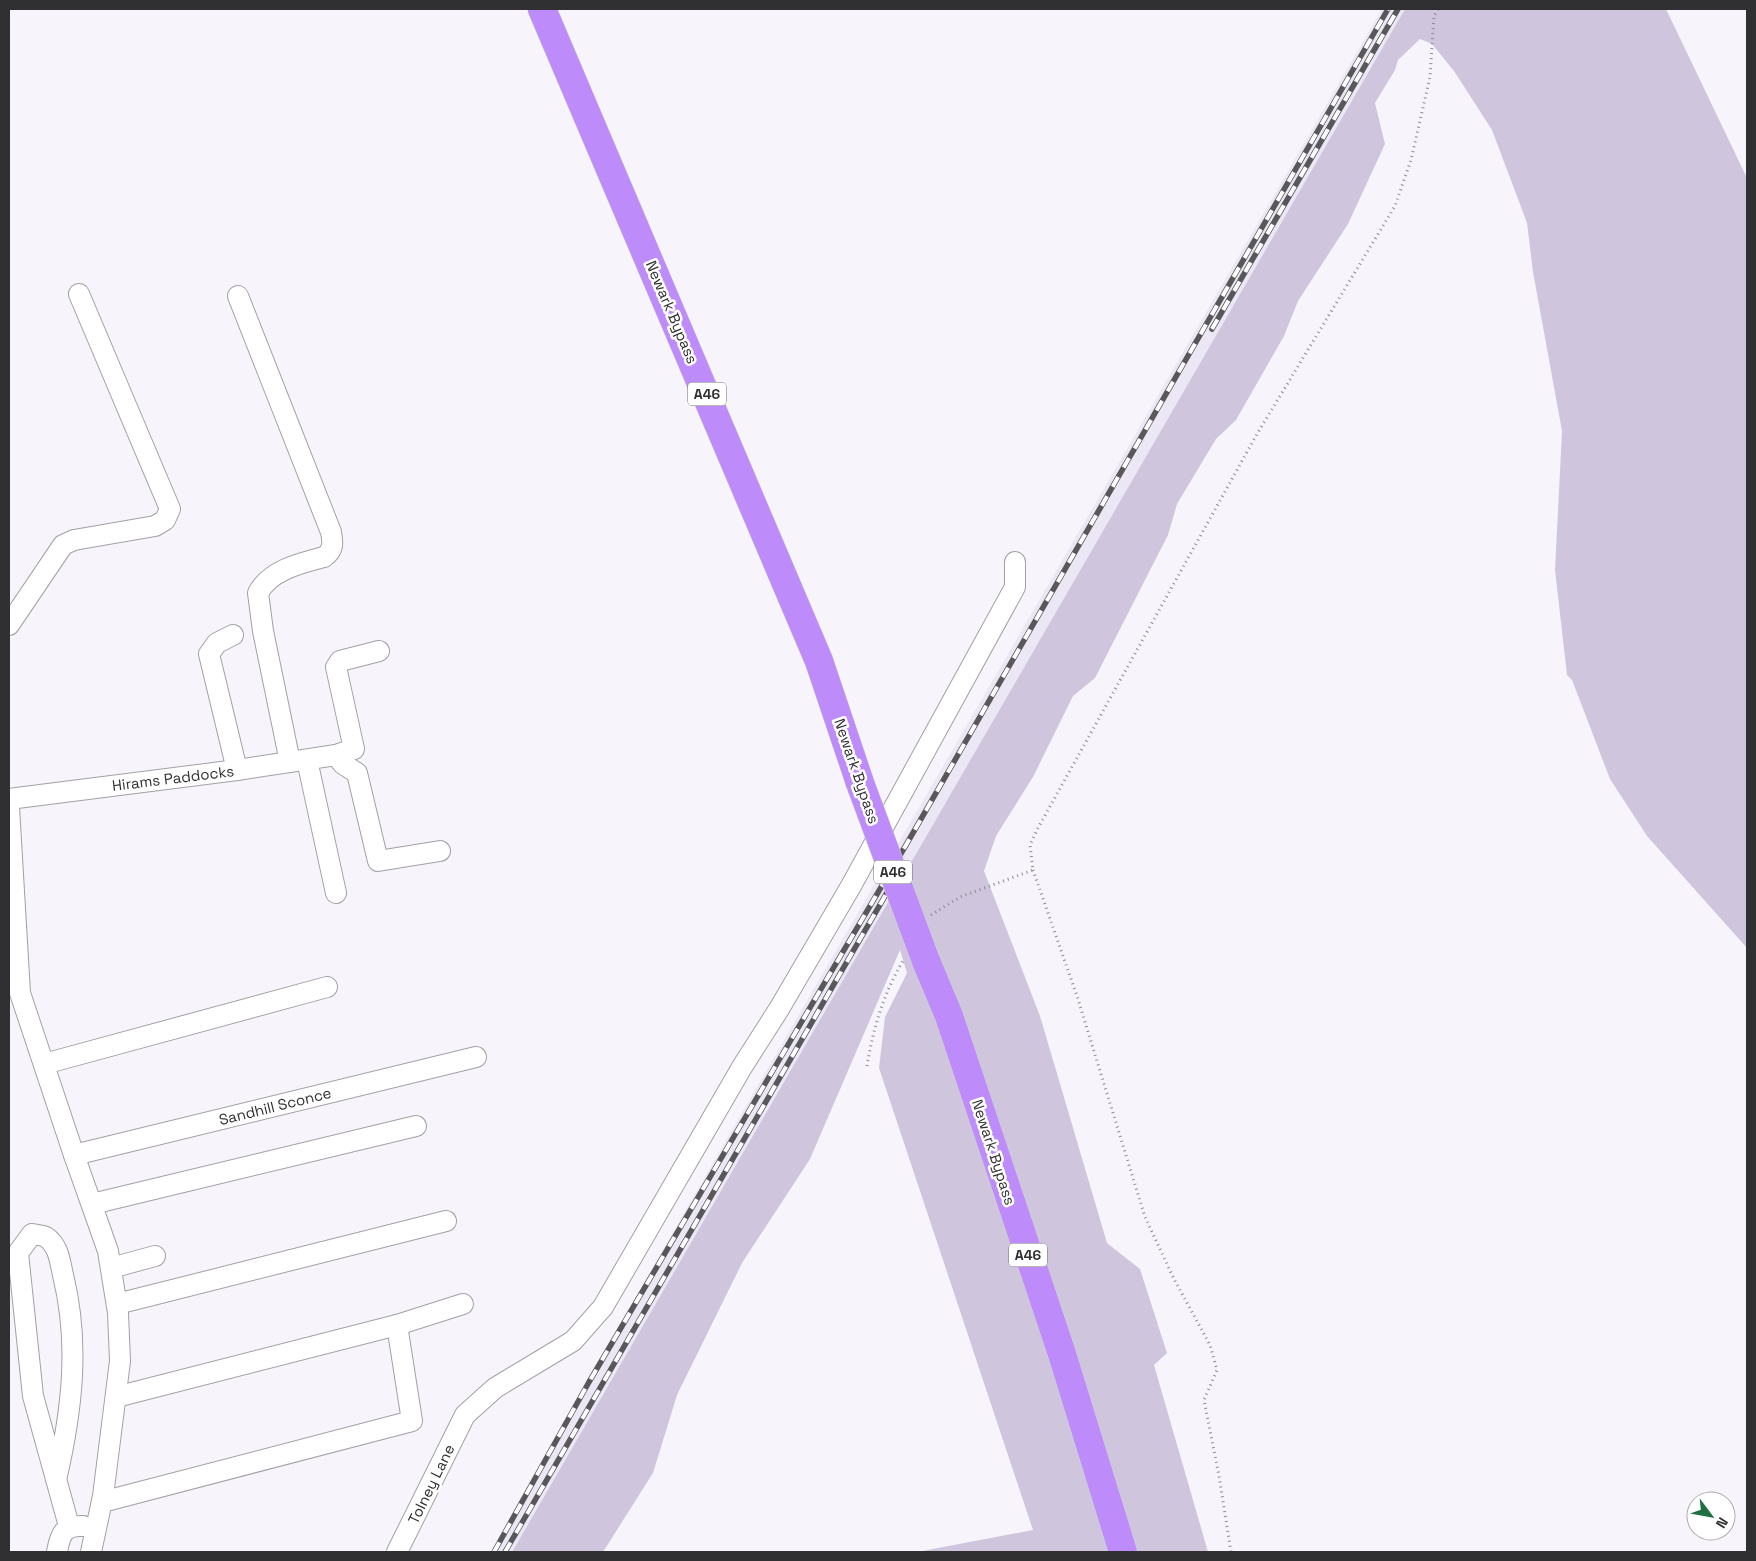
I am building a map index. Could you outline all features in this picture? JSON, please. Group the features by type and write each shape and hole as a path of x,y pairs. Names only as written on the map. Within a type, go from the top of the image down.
{"highway":[{"name":"Newark Bypass","path":"542,9 819,661 860,783 915,960 949,1016 1062,1354 1123,1552"}],"street":[{"path":"9,625 63,545 74,540 155,526 165,520 170,510 79,294"},
{"path":"238,296 331,532 333,546 330,553 324,557 283,570 268,579 258,593 263,631 336,892"},
{"name":"Tolney Lane","path":"397,1552 465,1415 495,1388 573,1341 603,1307 613,1291 742,1067 851,886 1015,587 1015,562"},
{"path":"233,635 217,643 209,654 237,770"},
{"path":"379,651 340,661 336,667 354,749 336,755 344,764 357,773 378,861 440,851"},
{"name":"Hirams Paddocks","path":"9,799 237,770 336,755"},
{"path":"9,806 20,993 108,1251 117,1304 120,1361 102,1502 91,1552"},
{"path":"44,1064 327,987"},
{"name":"Sandhill Sconce","path":"74,1155 476,1057"},
{"path":"92,1204 416,1126"},
{"path":"117,1304 446,1221"},
{"path":"56,1480 67,1431 72,1395 74,1358 68,1294 57,1249 46,1237 32,1234 18,1253 33,1396 56,1480 69,1526"},
{"path":"111,1268 155,1256"},
{"path":"116,1397 397,1325 463,1304"},
{"path":"102,1502 412,1421 397,1325"},
{"path":"69,1526 82,1526 96,1530"},
{"path":"57,1552 62,1536 69,1526"}],"path":[{"path":"1231,1552 1204,1400 1217,1370 1212,1353 1145,1217 1076,996 1033,870 1030,846 1038,828 1257,434 1395,206 1411,160 1430,77 1434,16 1438,9"},
{"path":"928,920 933,913 960,896 1033,870"},
{"path":"868,1066 872,1034 885,998 915,960"}],"shaded area":[{"path":"1382,9 1405,9 512,1552 491,1552 681,1218"},
{"path":"1405,9 1666,9 1747,178 1747,948 1647,836 1610,779 1572,680 1567,675 1555,570 1562,431 1533,272 1527,223 1492,130 1454,71 1432,44 1420,39 1398,60 1395,70 1375,103 1385,144 1348,224 1298,301 1284,336 1236,420 1216,439 1177,504 1168,535 1095,678 1073,696 1033,777 996,836 984,871 1040,1016 1107,1243 1140,1269 1167,1353 1154,1365 1208,1552 917,1552 1033,1530 879,1068 885,1017 907,973 900,950 810,1159 742,1263 677,1395 653,1473 603,1552 512,1552"}],"railway":[{"path":"494,1552 589,1382 906,845 1388,9"},
{"path":"1212,329 1398,9"},
{"path":"505,1552 892,884"}]}
